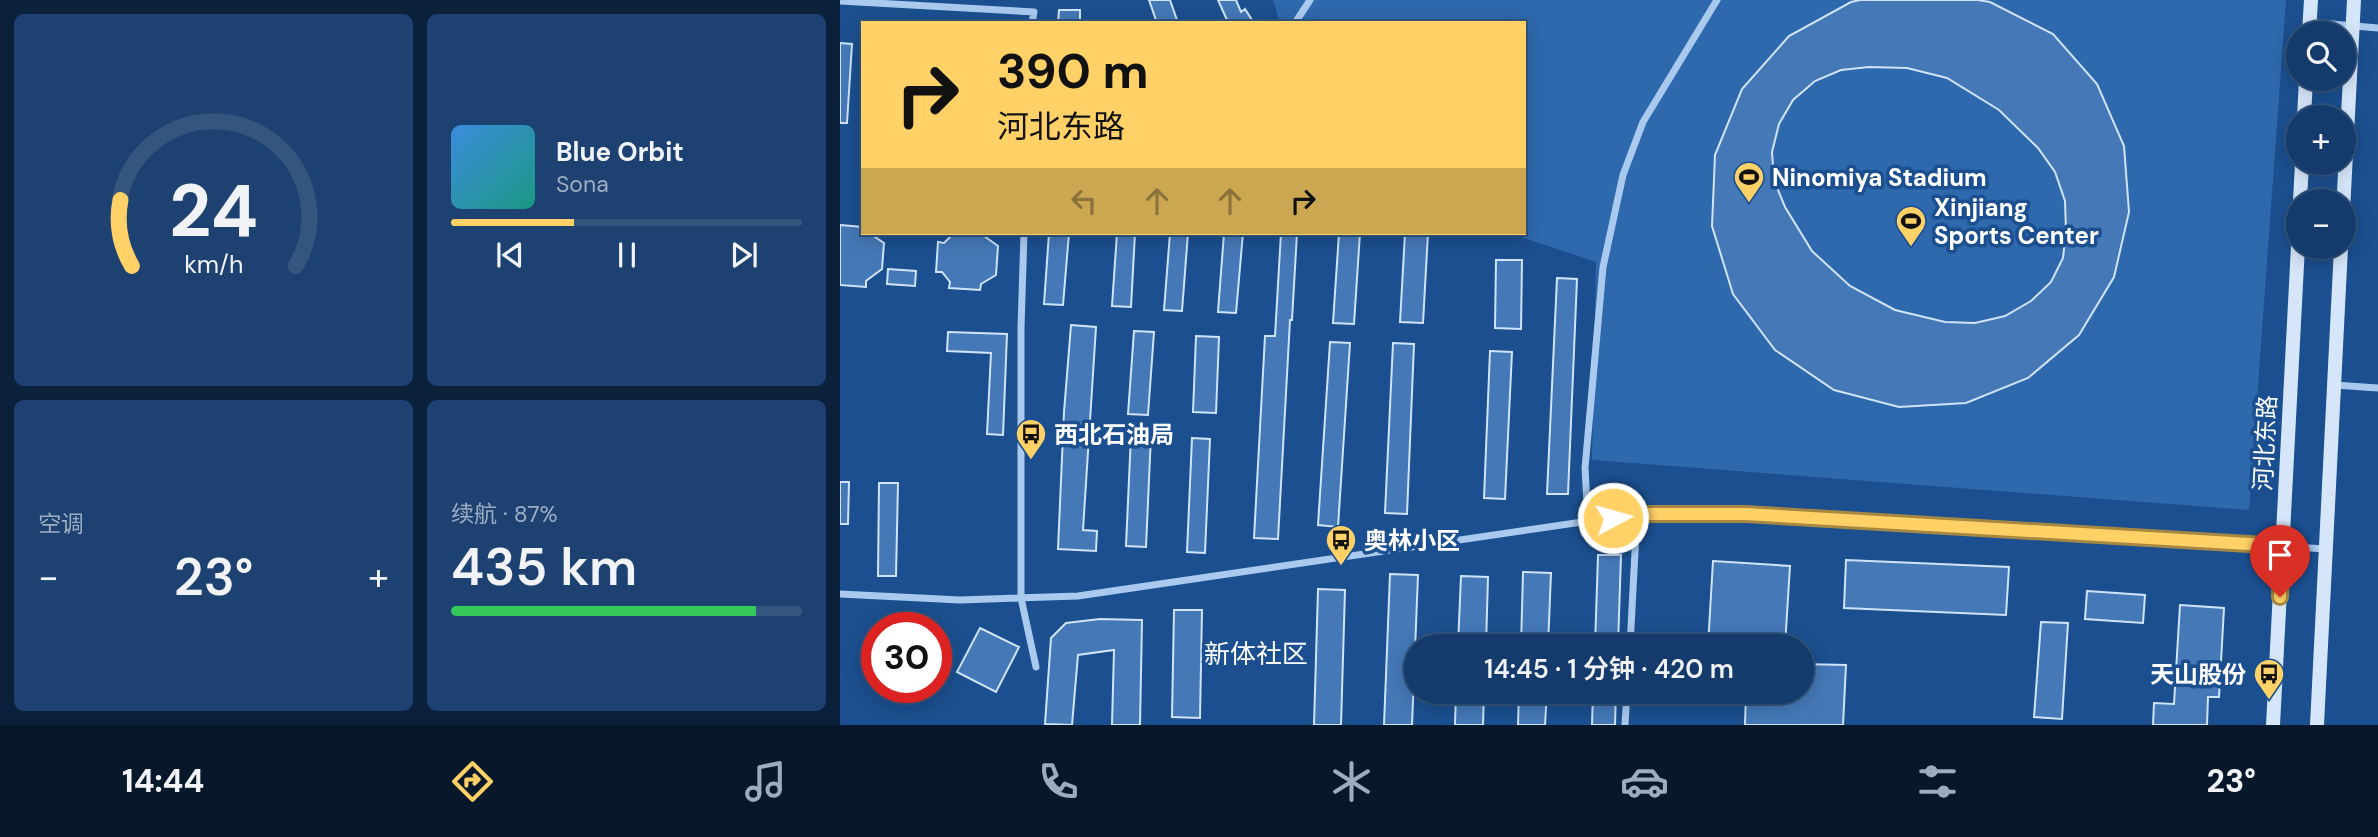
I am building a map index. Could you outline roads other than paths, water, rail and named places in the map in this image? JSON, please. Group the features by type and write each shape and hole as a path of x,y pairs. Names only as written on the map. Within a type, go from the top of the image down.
{"main road":[{"path":"2309,21 2311,0"},
{"path":"2353,21 2354,0"},
{"path":"2344,189 2349,91"},
{"name":"河北东路","path":"2273,725 2297,259"},
{"path":"2317,725 2340,259"}],"street":[{"path":"1296,21 1310,0"},
{"path":"1588,521 1585,468 1603,267 1623,175 1643,122 1717,0"},
{"path":"840,1 1034,12 1032,21"},
{"path":"2356,26 2378,28"},
{"path":"1024,235 1021,328 1021,598 1036,667"},
{"path":"2334,385 2378,388"},
{"path":"1631,634 1637,514"},
{"path":"840,594 960,600 1078,596 1637,514 1746,514 2326,549"},
{"path":"1625,725 1626,704"}],"place":[{"name":"Ninomiya Stadium","path":"1749,204"},
{"name":"Xinjiang Sports Center","path":"1911,248"},
{"name":"西北石油局","path":"1031,461"},
{"name":"奥林小区","path":"1341,567"},
{"name":"天山股份","path":"2269,701"}],"district":[{"name":"新体社区","path":"1256,654"}]}
